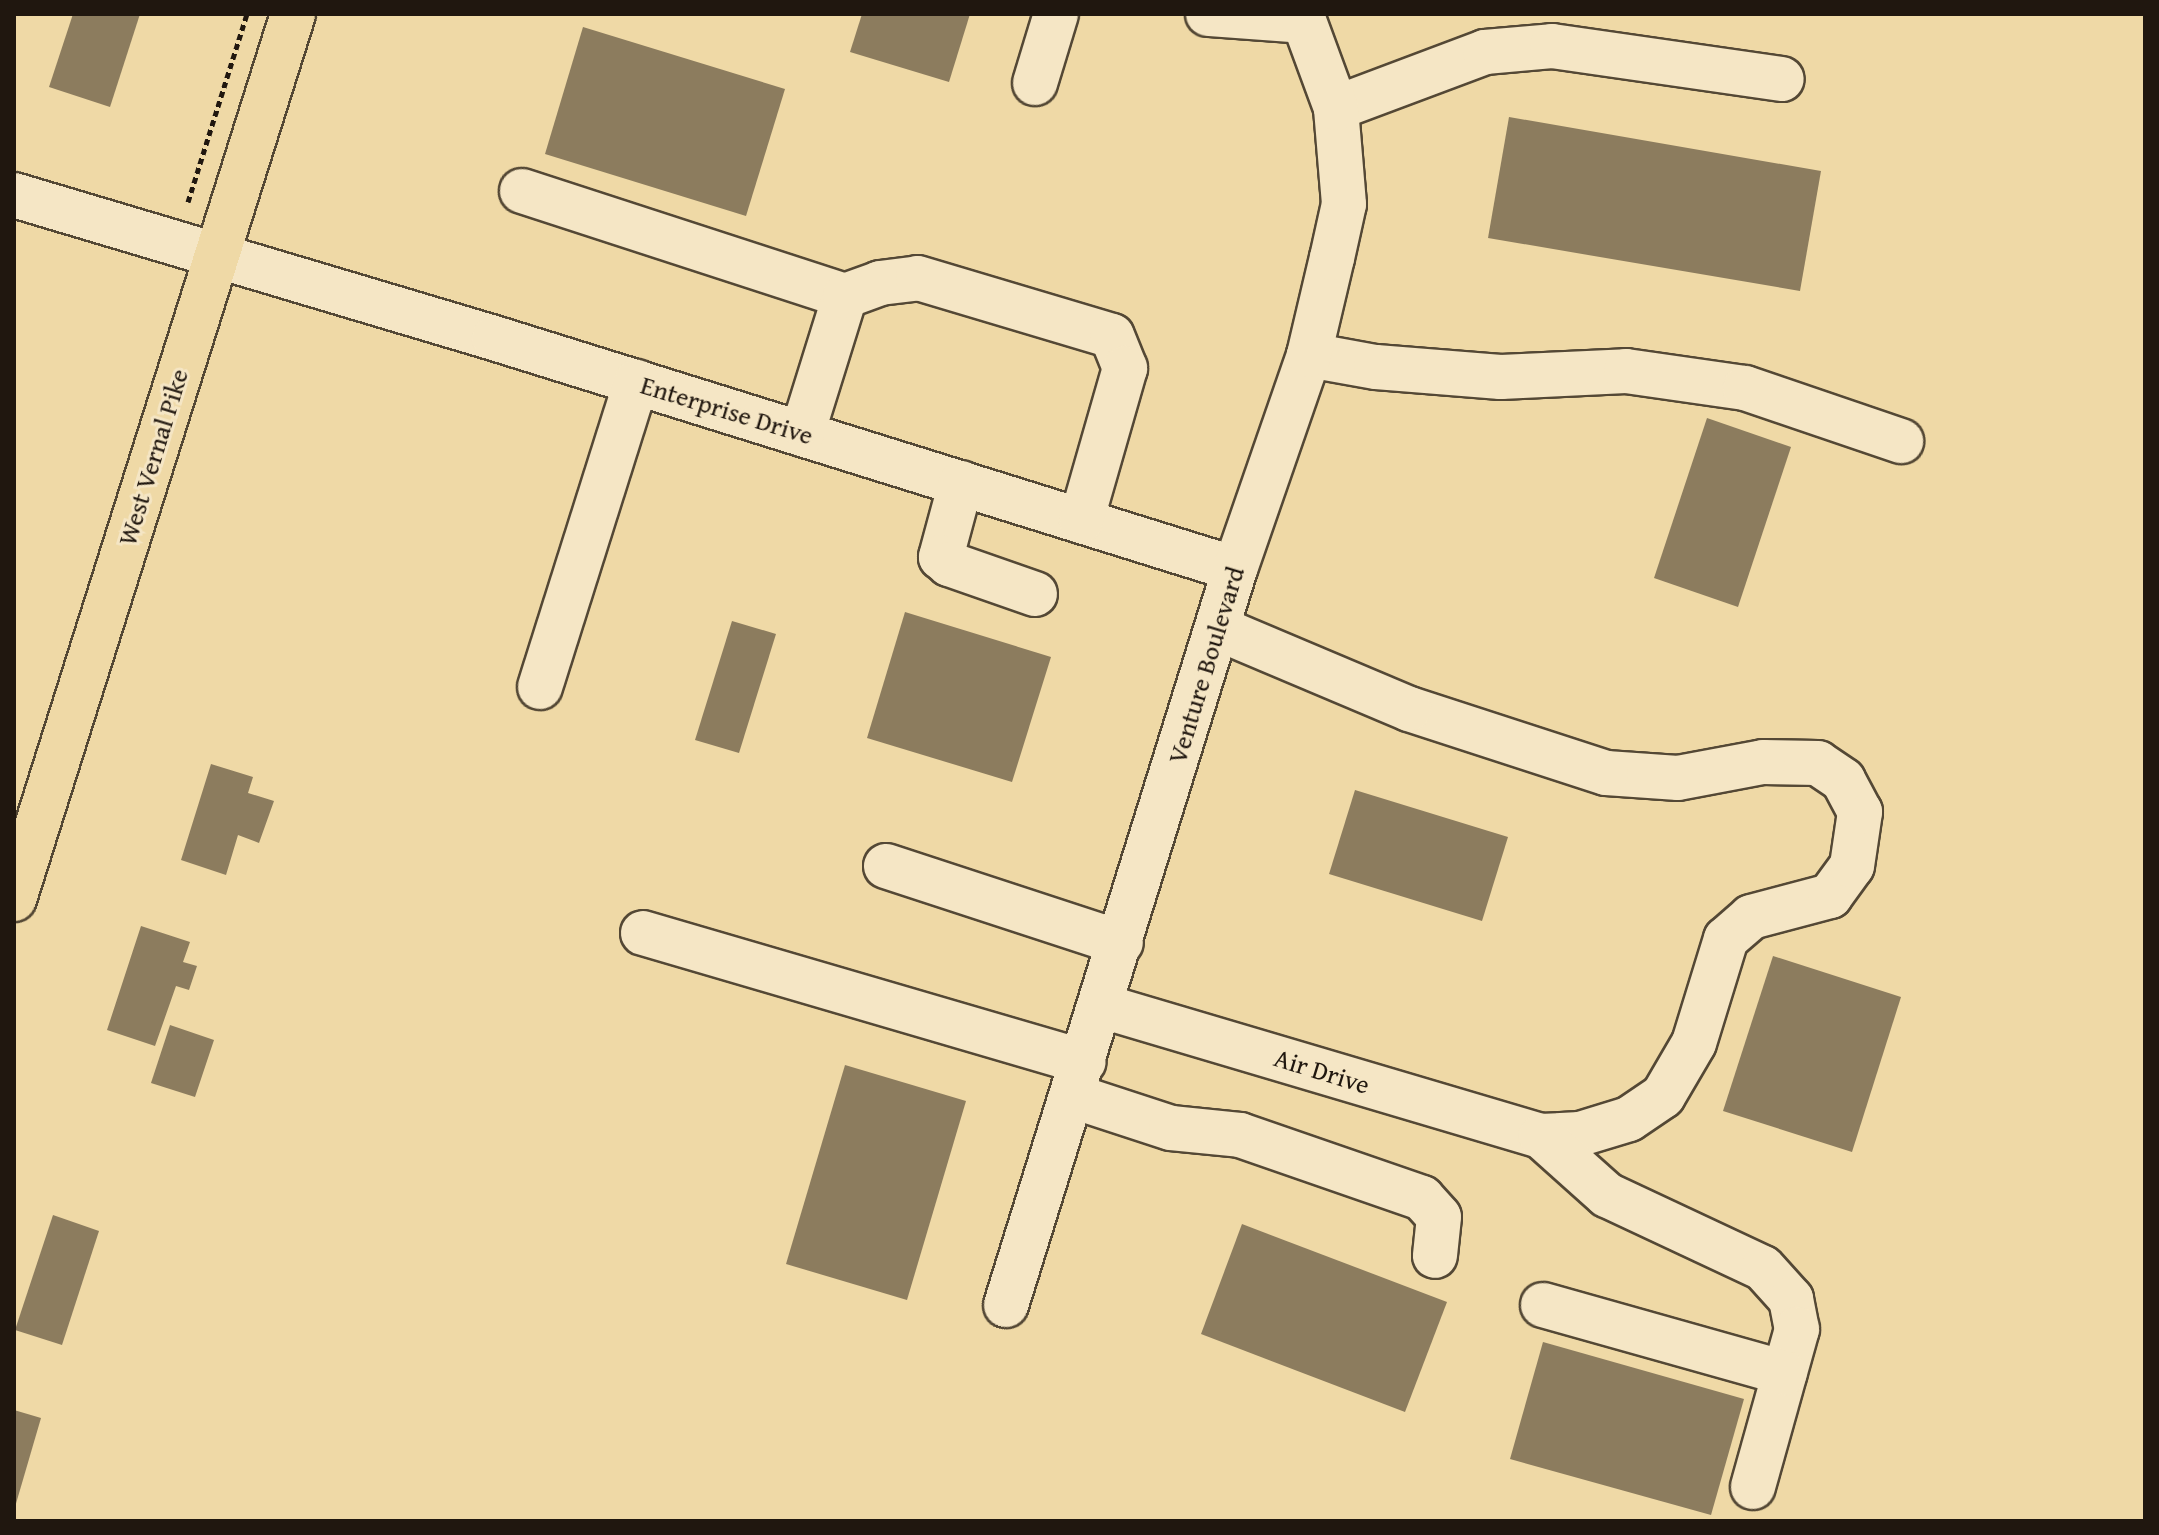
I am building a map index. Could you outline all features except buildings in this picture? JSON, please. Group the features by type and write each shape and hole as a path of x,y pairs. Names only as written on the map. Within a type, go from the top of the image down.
{"main road":[{"name":"West Vernal Pike","path":"14,899 293,14"}],"street":[{"path":"1035,83 1056,14"},
{"path":"1208,14 1305,18"},
{"name":"Venture Boulevard","path":"1006,1305 1102,1006 1235,569 1309,355 1344,204 1336,108 1305,18"},
{"path":"1336,108 1485,52 1552,46 1782,79"},
{"path":"522,191 845,296 880,283 918,278 1112,336 1125,368 1081,521"},
{"name":"Enterprise Drive","path":"14,195 636,382 1235,569"},
{"path":"802,434 845,296"},
{"path":"1309,355 1376,367 1501,377 1626,371 1745,388 1901,441"},
{"path":"540,687 636,382"},
{"path":"961,483 941,557 949,564 1035,594"},
{"path":"1217,628 1409,709 1606,773 1678,778 1763,762 1818,763 1843,780 1860,812 1852,866 1830,896 1751,917 1726,939 1694,1043 1663,1096 1629,1119 1580,1134 1541,1136"},
{"path":"886,866 1121,943"},
{"path":"643,933 1079,1079 1171,1128 1240,1135 1422,1198 1439,1217 1435,1256"},
{"name":"Air Drive","path":"1102,1006 1541,1136"},
{"path":"1541,1136 1607,1195 1763,1268 1791,1299 1797,1329 1753,1487"},
{"path":"1543,1305 1785,1373"}],"path":[{"path":"189,198 247,14"}]}
